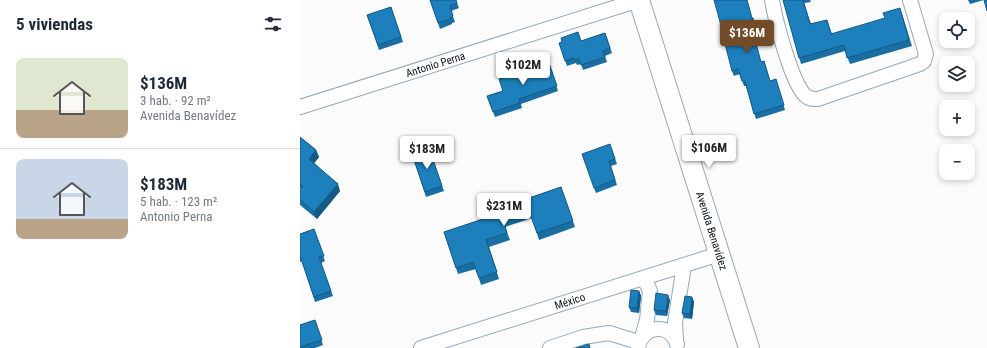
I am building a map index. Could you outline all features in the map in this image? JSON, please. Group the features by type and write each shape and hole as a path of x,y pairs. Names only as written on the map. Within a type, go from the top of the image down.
{"main road":[{"name":"Avenida Benavídez","path":"639,0 749,348"}],"street":[{"name":"Antonio Perna","path":"300,107 639,0"},
{"path":"772,0 780,39 794,76 805,96 810,99 818,99 920,64 924,61 926,54 910,0"},
{"name":"México","path":"421,348 719,254"},
{"path":"677,344 675,322 684,265"},
{"path":"639,342 647,320 650,291 644,278"},
{"path":"639,342 646,332 653,329 660,329 666,330 672,334 677,344"},
{"path":"550,348 582,338 609,333 639,342"}],"building":[{"path":"430,0 456,0 457,3 450,6 453,16 450,18 451,19 438,23"},
{"path":"714,0 747,0 758,35 754,36 761,62 764,61 770,81 776,79 784,105 754,114 745,81 742,81 738,69 732,71"},
{"path":"783,0 803,0 810,24 827,20 831,34 885,18 883,13 900,8 909,40 847,58 844,45 799,58"},
{"path":"984,0 987,0 987,11"},
{"path":"391,7 401,37 378,45 367,15"},
{"path":"578,32 581,41 605,33 610,48 603,51 605,57 581,65 579,59 575,60 574,58 565,61 559,43 562,42 561,38"},
{"path":"548,60 557,86 519,99 520,103 493,112 487,96 503,91 499,79 531,69 530,66"},
{"path":"300,137 316,150 309,159 338,184 314,212 300,200 300,190 303,186 300,184"},
{"path":"610,144 615,159 609,161 615,180 594,188 582,154"},
{"path":"429,148 442,186 425,192 412,154"},
{"path":"561,187 573,221 537,233 529,211 503,220 507,233 486,240 497,272 479,278 473,262 456,268 444,232 486,218 481,203 499,196 503,207"},
{"path":"314,229 324,256 319,257 331,291 314,297 300,256 300,234"},
{"path":"631,290 639,291 637,308 629,307"},
{"path":"656,293 668,295 666,311 654,310"},
{"path":"685,296 692,297 690,314 682,313"},
{"path":"315,320 322,340 300,347 300,325"},
{"path":"589,344 590,348 576,348"}]}
